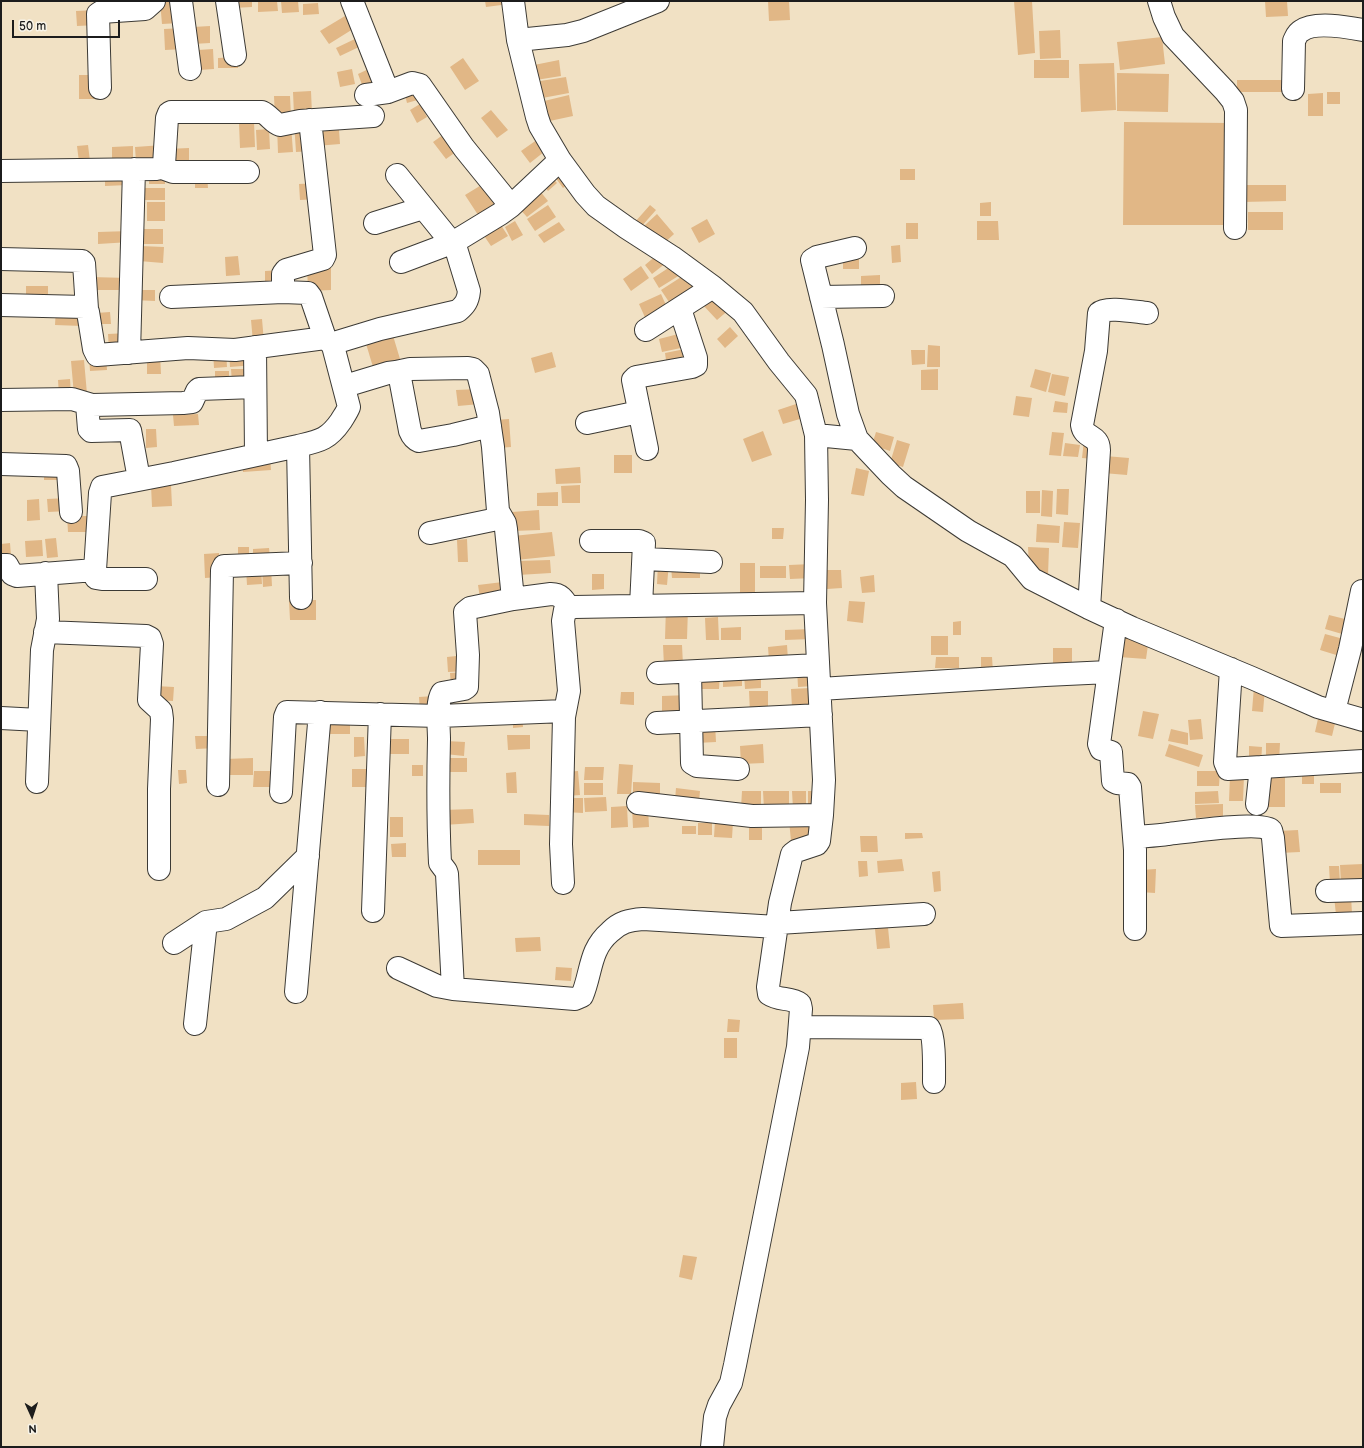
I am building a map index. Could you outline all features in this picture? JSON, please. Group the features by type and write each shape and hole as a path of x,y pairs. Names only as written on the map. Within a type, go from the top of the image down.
{"street":[{"path":"100,88 99,13 145,9 154,1"},
{"path":"181,1 190,68"},
{"path":"227,1 234,55"},
{"path":"352,1 388,92"},
{"path":"513,1 518,40 537,117 540,126 560,160 585,194 596,206 713,287 743,312 779,362 806,395 816,435 818,500 815,603 824,780 822,815 818,844 796,851 792,854 780,903 768,987 769,994 774,998 796,1001 800,1004 801,1009 798,1047 735,1365 731,1383 719,1405 715,1417 712,1447"},
{"path":"518,40 567,35 583,31 658,1"},
{"path":"1159,1 1164,17 1174,36 1233,101 1236,110 1236,228"},
{"path":"1293,89 1294,41 1300,31 1316,26 1345,26 1363,30"},
{"path":"366,95 388,92 412,84 420,85 464,148 511,206"},
{"path":"162,168 164,165 167,118 171,112 262,112 280,125 310,120 373,116"},
{"path":"283,292 283,274 286,270 322,259 325,255 310,120"},
{"path":"401,262 453,243 511,206 560,160"},
{"path":"1,171 162,168 173,172 248,172"},
{"path":"129,353 134,169"},
{"path":"1,259 82,261 84,264 87,309 96,354 99,355 188,348 224,350 329,341 335,342 380,329 458,311 465,306 468,298 468,291 453,243 397,175"},
{"path":"375,223 423,208"},
{"path":"855,248 816,257 812,260 848,414 857,439 891,475 904,487 968,531 1013,556 1032,579 1089,608 1318,707 1363,720"},
{"path":"646,330 713,287"},
{"path":"146,579 98,579 95,576 100,489 104,486 174,473 317,441 334,431 349,409 348,399 329,341 310,295 303,292 283,292 171,297"},
{"path":"821,297 882,296"},
{"path":"1,305 81,306 87,309"},
{"path":"647,449 632,384 634,378 696,365 696,358 680,309"},
{"path":"1089,608 1099,450 1098,442 1083,431 1082,425 1096,351 1099,313 1104,310 1147,313"},
{"path":"255,347 256,455"},
{"path":"344,386 388,373 410,369 473,369 478,374 490,426 498,511 506,529 513,599"},
{"path":"396,372 400,378 410,431 415,440 426,440 490,426"},
{"path":"1,400 72,400 87,404 106,405 190,403 194,400 198,390 255,387"},
{"path":"87,404 89,429 91,431 130,430 139,479"},
{"path":"587,423 639,412"},
{"path":"816,435 857,439"},
{"path":"298,446 301,598"},
{"path":"1,464 66,466 68,471 71,512"},
{"path":"430,533 502,518"},
{"path":"591,541 642,541 644,546 644,559 641,606"},
{"path":"644,559 711,562"},
{"path":"218,785 222,570 224,566 301,563"},
{"path":"1,565 7,565 14,575 95,570"},
{"path":"37,782 42,650 48,613 46,573"},
{"path":"1334,712 1350,649 1362,591"},
{"path":"454,989 447,874 440,863 438,802 439,716 440,698 442,693 468,687 468,655 465,612 470,608 513,599 556,594 562,597 569,608"},
{"path":"563,883 561,844 565,712 569,691 563,621 565,610 569,608 815,603"},
{"path":"1116,620 1099,744 1102,749 1111,752 1113,781 1130,785 1134,837 1135,929"},
{"path":"45,632 146,636 150,638 152,644 149,700 161,711 162,719 159,789 159,869"},
{"path":"658,674 818,665"},
{"path":"1231,669 1225,762 1228,769 1363,761"},
{"path":"690,672 692,761 694,765 738,769"},
{"path":"820,690 1038,675 1109,672"},
{"path":"281,792 286,712 439,716 565,712"},
{"path":"296,992 320,712"},
{"path":"373,911 380,714"},
{"path":"657,723 821,715"},
{"path":"1,718 39,720"},
{"path":"1257,804 1261,767"},
{"path":"638,803 752,816 822,815"},
{"path":"1134,837 1223,828 1268,828 1271,830 1273,838 1281,926 1363,923"},
{"path":"174,943 206,922 226,919 265,898 308,856"},
{"path":"1326,890 1363,890"},
{"path":"398,968 437,986 454,989 579,998 584,992 596,948 602,938 616,926 628,921 643,919 777,925 924,914"},
{"path":"196,1024 206,922"},
{"path":"800,1027 929,1028 932,1035 934,1082"}],"building":[{"path":"160,1 178,1 180,23 162,24"},
{"path":"232,1 252,1 252,7 233,8"},
{"path":"258,1 277,1 278,11 258,12"},
{"path":"281,1 298,1 299,12 282,13"},
{"path":"485,1 508,1 509,4 486,7"},
{"path":"768,1 789,1 790,20 769,21"},
{"path":"1014,1 1032,1 1035,53 1018,55"},
{"path":"1265,1 1287,1 1288,16 1266,17"},
{"path":"318,3 319,14 303,15 303,4"},
{"path":"97,10 97,25 77,26 76,11"},
{"path":"345,16 353,29 329,44 320,31"},
{"path":"210,26 210,43 193,44 193,27"},
{"path":"184,28 185,49 165,50 164,29"},
{"path":"1060,30 1061,58 1040,59 1039,31"},
{"path":"1162,37 1165,64 1120,70 1117,42"},
{"path":"357,38 361,46 340,56 336,48"},
{"path":"213,49 214,69 199,70 198,50"},
{"path":"238,57 238,68 218,68 218,58"},
{"path":"463,58 479,81 465,90 450,67"},
{"path":"559,60 561,76 536,80 534,65"},
{"path":"1034,60 1069,60 1069,78 1034,78"},
{"path":"1114,63 1116,110 1081,112 1079,64"},
{"path":"375,66 382,82 364,90 358,74"},
{"path":"352,69 355,84 340,87 337,72"},
{"path":"1117,73 1169,74 1168,112 1117,111"},
{"path":"79,75 97,75 96,99 79,99"},
{"path":"566,77 569,93 537,99 534,82"},
{"path":"1237,80 1290,80 1290,92 1237,92"},
{"path":"311,91 312,114 294,115 293,92"},
{"path":"419,91 421,99 407,103 405,95"},
{"path":"1327,92 1340,92 1340,104 1327,104"},
{"path":"1323,93 1323,116 1308,116 1308,94"},
{"path":"569,95 573,116 545,122 540,102"},
{"path":"274,96 290,96 291,117 275,118"},
{"path":"420,104 427,117 417,123 410,110"},
{"path":"491,110 508,130 497,138 481,118"},
{"path":"309,121 312,151 296,152 294,122"},
{"path":"254,122 255,147 240,148 239,123"},
{"path":"1124,122 1230,123 1229,225 1123,225"},
{"path":"291,125 293,152 278,153 277,126"},
{"path":"269,129 270,149 257,150 256,130"},
{"path":"339,130 340,144 316,146 315,132"},
{"path":"447,132 460,149 446,159 433,142"},
{"path":"541,137 549,148 530,163 521,151"},
{"path":"88,145 90,161 79,162 77,146"},
{"path":"163,145 164,160 136,162 135,147"},
{"path":"133,146 133,161 112,162 112,147"},
{"path":"189,148 189,163 167,164 167,149"},
{"path":"900,169 915,169 915,180 900,180"},
{"path":"149,170 165,170 165,184 149,184"},
{"path":"128,171 128,185 105,186 105,172"},
{"path":"552,173 572,181 563,188"},
{"path":"195,175 207,175 208,188 195,188"},
{"path":"550,175 557,183 548,191 541,182"},
{"path":"488,181 503,204 480,218 465,195"},
{"path":"317,183 318,199 300,200 299,184"},
{"path":"1242,185 1286,185 1286,201 1242,202"},
{"path":"145,188 165,188 165,200 145,200"},
{"path":"540,191 548,201 527,217 518,207"},
{"path":"147,202 165,202 165,221 147,221"},
{"path":"991,202 991,216 980,216 980,203"},
{"path":"548,205 556,217 535,231 527,219"},
{"path":"650,205 656,210 641,227 635,222"},
{"path":"1248,212 1283,212 1283,230 1248,230"},
{"path":"657,214 674,234 661,246 644,226"},
{"path":"497,219 508,236 491,246 480,230"},
{"path":"707,219 715,234 699,243 691,228"},
{"path":"515,221 523,235 512,241 505,227"},
{"path":"977,221 998,221 999,240 977,240"},
{"path":"559,222 565,230 544,243 538,235"},
{"path":"906,223 918,223 918,239 906,239"},
{"path":"135,229 163,229 163,244 135,244"},
{"path":"130,231 130,242 98,244 98,232"},
{"path":"900,245 901,262 892,263 891,246"},
{"path":"140,246 164,247 163,263 139,261"},
{"path":"658,254 666,263 652,274 645,265"},
{"path":"238,256 240,275 226,276 225,257"},
{"path":"843,256 859,256 859,269 843,269"},
{"path":"673,265 680,275 659,288 653,278"},
{"path":"307,266 331,266 331,290 308,291"},
{"path":"641,266 649,278 631,291 623,279"},
{"path":"282,270 283,288 265,288 265,271"},
{"path":"689,272 701,290 673,308 661,290"},
{"path":"880,275 880,290 861,291 861,276"},
{"path":"90,277 129,278 129,290 90,290"},
{"path":"26,286 48,286 48,300 26,300"},
{"path":"135,290 155,290 155,301 134,300"},
{"path":"715,291 731,308 717,320 702,304"},
{"path":"661,294 670,314 648,324 639,304"},
{"path":"56,308 83,310 82,326 55,325"},
{"path":"110,312 111,324 97,324 96,313"},
{"path":"262,319 264,342 253,342 251,320"},
{"path":"730,327 738,336 725,348 717,339"},
{"path":"391,329 400,359 373,367 364,337"},
{"path":"686,332 690,346 662,352 659,339"},
{"path":"128,333 129,349 109,350 108,334"},
{"path":"928,345 940,346 940,367 927,367"},
{"path":"690,348 693,362 667,367 665,353"},
{"path":"911,350 925,350 925,364 912,365"},
{"path":"213,351 226,351 227,367 214,368"},
{"path":"229,351 254,365 230,367"},
{"path":"552,352 556,367 535,373 531,358"},
{"path":"147,354 160,354 161,374 147,374"},
{"path":"106,355 107,370 90,371 89,356"},
{"path":"84,360 87,394 74,395 71,361"},
{"path":"231,369 254,369 254,383 232,383"},
{"path":"938,369 938,390 921,390 921,370"},
{"path":"1035,369 1051,373 1046,392 1030,387"},
{"path":"215,371 229,371 229,381 215,381"},
{"path":"1052,374 1069,377 1065,396 1048,392"},
{"path":"70,379 71,394 59,395 58,380"},
{"path":"479,389 480,404 458,406 456,390"},
{"path":"1016,396 1032,398 1029,417 1013,415"},
{"path":"805,401 810,416 783,424 778,410"},
{"path":"1055,401 1068,403 1067,413 1053,412"},
{"path":"198,414 199,425 174,426 173,415"},
{"path":"509,419 511,447 498,448 495,420"},
{"path":"146,429 156,429 157,447 146,448"},
{"path":"763,431 772,455 752,462 743,439"},
{"path":"876,432 894,437 890,451 872,445"},
{"path":"1052,432 1064,433 1061,456 1049,455"},
{"path":"897,440 910,444 903,467 890,463"},
{"path":"1084,440 1095,459 1082,458"},
{"path":"1065,443 1080,445 1078,457 1063,456"},
{"path":"614,455 632,455 632,473 614,473"},
{"path":"1105,456 1129,458 1127,475 1103,473"},
{"path":"270,457 271,470 243,472 242,459"},
{"path":"44,466 65,480 44,480"},
{"path":"580,467 581,483 556,484 555,469"},
{"path":"856,468 869,471 864,496 851,494"},
{"path":"151,485 171,485 172,506 152,507"},
{"path":"580,485 580,503 562,503 561,486"},
{"path":"1057,489 1069,489 1068,515 1056,514"},
{"path":"1042,490 1053,491 1052,517 1041,516"},
{"path":"1026,491 1040,491 1040,513 1026,513"},
{"path":"558,492 558,506 537,506 537,493"},
{"path":"67,498 68,511 48,512 47,499"},
{"path":"39,499 40,520 27,521 27,500"},
{"path":"539,510 540,530 513,531 512,512"},
{"path":"67,516 92,516 92,532 68,532"},
{"path":"1064,522 1080,523 1078,548 1062,547"},
{"path":"1037,524 1060,526 1059,543 1036,542"},
{"path":"772,528 784,528 783,539 772,539"},
{"path":"552,532 555,556 516,560 513,536"},
{"path":"56,538 58,557 47,558 45,539"},
{"path":"467,539 468,562 458,562 457,540"},
{"path":"42,540 43,556 26,557 25,541"},
{"path":"10,543 11,556 1,557 1,544"},
{"path":"238,547 249,547 249,559 238,560"},
{"path":"1028,547 1049,548 1048,575 1029,566"},
{"path":"269,548 270,558 253,559 253,549"},
{"path":"219,553 220,577 205,578 204,554"},
{"path":"550,560 551,573 518,575 517,561"},
{"path":"658,562 669,563 667,585 657,584"},
{"path":"740,563 755,563 755,597 740,597"},
{"path":"812,564 813,578 790,579 789,565"},
{"path":"760,566 786,566 786,578 760,578"},
{"path":"271,567 272,586 263,587 262,568"},
{"path":"671,567 700,567 700,578 672,578"},
{"path":"261,568 262,584 247,585 246,569"},
{"path":"827,570 841,570 842,588 827,589"},
{"path":"592,574 604,574 604,589 592,590"},
{"path":"874,575 875,592 862,593 860,577"},
{"path":"511,581 512,595 480,598 478,585"},
{"path":"316,600 316,620 290,620 289,601"},
{"path":"849,601 865,602 863,623 847,621"},
{"path":"666,607 688,608 687,639 665,639"},
{"path":"1329,615 1353,621 1349,636 1325,629"},
{"path":"718,617 719,640 706,640 705,618"},
{"path":"961,621 961,635 953,635 953,622"},
{"path":"741,627 741,640 721,640 721,628"},
{"path":"812,629 812,639 785,640 785,630"},
{"path":"1325,634 1351,641 1346,658 1320,650"},
{"path":"1121,635 1149,638 1146,659 1119,657"},
{"path":"931,636 948,636 948,655 931,655"},
{"path":"663,645 682,645 683,665 664,666"},
{"path":"787,645 788,660 769,661 768,647"},
{"path":"1053,648 1072,648 1072,669 1053,670"},
{"path":"466,655 468,671 448,672 447,657"},
{"path":"936,657 959,657 959,668 935,668"},
{"path":"981,657 992,657 993,672 981,673"},
{"path":"812,667 813,686 798,687 797,668"},
{"path":"723,671 742,671 742,686 723,687"},
{"path":"466,672 451,686 450,673"},
{"path":"698,672 720,673 719,689 697,689"},
{"path":"761,672 761,688 745,689 744,673"},
{"path":"155,686 174,687 173,701 154,700"},
{"path":"1254,687 1265,688 1263,712 1252,711"},
{"path":"810,688 811,707 792,708 791,689"},
{"path":"749,691 768,691 768,712 750,713"},
{"path":"621,692 634,692 634,705 620,704"},
{"path":"689,695 690,713 662,714 662,696"},
{"path":"434,696 434,712 420,712 419,697"},
{"path":"1320,710 1337,715 1332,736 1315,732"},
{"path":"1143,711 1159,714 1153,739 1138,736"},
{"path":"522,714 523,727 513,728 513,715"},
{"path":"330,716 350,716 350,734 330,734"},
{"path":"1201,719 1203,739 1190,740 1188,720"},
{"path":"715,723 716,742 696,743 695,724"},
{"path":"1171,729 1188,733 1188,745 1168,741"},
{"path":"507,735 530,735 530,749 508,750"},
{"path":"195,736 215,736 216,748 196,749"},
{"path":"354,737 364,737 365,756 354,757"},
{"path":"386,739 409,739 409,754 386,754"},
{"path":"446,741 465,742 464,756 445,754"},
{"path":"1266,743 1280,743 1279,762 1266,761"},
{"path":"763,744 764,763 741,764 740,746"},
{"path":"1169,744 1203,755 1199,767 1165,756"},
{"path":"1249,746 1262,747 1261,764 1249,764"},
{"path":"253,758 253,775 225,775 225,759"},
{"path":"445,758 467,758 467,772 445,772"},
{"path":"619,764 633,765 631,794 617,794"},
{"path":"412,765 423,765 423,776 412,776"},
{"path":"585,767 604,767 603,780 584,780"},
{"path":"352,769 377,769 377,787 352,787"},
{"path":"178,770 186,770 187,783 179,784"},
{"path":"254,771 276,771 276,787 253,787"},
{"path":"578,771 580,795 567,796 565,772"},
{"path":"1197,771 1220,771 1219,786 1197,786"},
{"path":"1302,771 1314,771 1314,784 1302,784"},
{"path":"516,772 517,793 507,793 506,773"},
{"path":"1230,776 1244,776 1243,801 1229,801"},
{"path":"1268,777 1285,777 1285,807 1267,807"},
{"path":"633,782 660,783 660,799 633,798"},
{"path":"584,783 603,783 603,795 584,795"},
{"path":"1320,783 1341,783 1341,793 1320,793"},
{"path":"676,788 700,791 699,802 675,800"},
{"path":"742,791 761,791 761,809 741,808"},
{"path":"763,791 789,791 789,809 764,809"},
{"path":"792,791 806,791 806,808 793,809"},
{"path":"808,791 821,791 822,807 808,807"},
{"path":"1218,791 1219,803 1195,804 1195,792"},
{"path":"606,797 607,811 585,812 584,798"},
{"path":"565,798 583,798 583,813 565,812"},
{"path":"1223,804 1223,816 1196,818 1195,805"},
{"path":"627,806 628,827 611,828 611,807"},
{"path":"632,807 648,807 649,827 633,828"},
{"path":"473,809 474,823 444,825 443,810"},
{"path":"524,814 549,815 549,826 524,825"},
{"path":"390,817 403,817 403,837 390,837"},
{"path":"810,819 811,840 791,841 789,820"},
{"path":"715,821 733,822 732,838 714,837"},
{"path":"698,823 712,823 712,835 698,835"},
{"path":"682,826 696,826 696,834 682,834"},
{"path":"749,828 762,828 762,840 749,840"},
{"path":"1298,830 1300,852 1279,853 1278,831"},
{"path":"905,833 922,833 923,838 905,839"},
{"path":"860,836 877,836 878,852 861,852"},
{"path":"406,843 406,857 392,857 391,844"},
{"path":"478,850 520,850 520,865 478,865"},
{"path":"902,859 904,871 878,873 877,861"},
{"path":"858,861 867,861 868,876 859,877"},
{"path":"1363,864 1363,884 1341,884 1340,865"},
{"path":"1329,866 1339,866 1340,883 1330,884"},
{"path":"1156,869 1155,893 1140,892 1141,870"},
{"path":"940,871 941,891 934,892 932,872"},
{"path":"1351,895 1352,914 1336,915 1334,896"},
{"path":"887,917 890,948 877,949 874,919"},
{"path":"540,937 541,951 516,952 515,938"},
{"path":"556,967 572,968 571,981 555,980"},
{"path":"963,1003 964,1019 934,1020 933,1005"},
{"path":"728,1019 740,1020 739,1032 727,1032"},
{"path":"724,1038 737,1038 737,1058 724,1058"},
{"path":"916,1082 917,1099 901,1100 901,1083"},
{"path":"683,1255 697,1257 692,1280 679,1277"}]}
